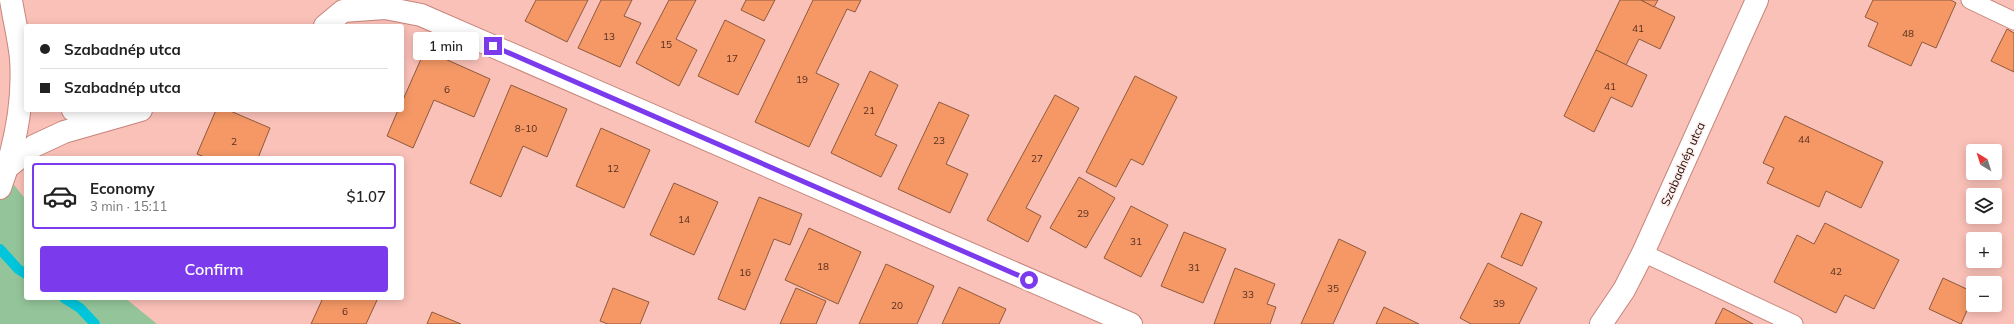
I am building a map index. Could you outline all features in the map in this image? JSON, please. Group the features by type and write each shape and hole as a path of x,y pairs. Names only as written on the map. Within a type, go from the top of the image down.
{"street":[{"path":"0,188 8,167 17,126 23,61 11,0"},
{"name":"Szabadnép utca","path":"1600,324 1624,290 1643,253 1757,0"},
{"path":"327,24 343,11 385,8 421,15 1130,324"},
{"path":"83,112 114,118"},
{"path":"8,167 34,146 64,132 134,112"}],"lane":[{"path":"1970,0 2014,21"},
{"path":"1643,253 1794,324"}],"green space":[{"path":"0,167 24,197 24,300 127,300 157,324 0,324"}],"building":[{"path":"536,0 588,0 567,42 525,21"},
{"path":"601,0 632,0 624,16 641,23 620,67 578,48"},
{"path":"669,0 696,0 676,39 697,50 679,86 636,63"},
{"path":"746,0 775,0 764,21 741,10"},
{"path":"813,0 861,0 855,12 847,9 816,73 839,84 809,147 755,122"},
{"path":"1620,0 1641,0 1675,17 1660,49 1639,39 1626,65 1596,50"},
{"path":"1641,0 1658,0 1654,7"},
{"path":"1873,0 1951,0 1956,3 1936,48 1922,42 1911,66 1868,46 1878,23 1865,17"},
{"path":"725,20 765,40 738,95 698,76"},
{"path":"2007,29 2014,33 2014,72 1991,61"},
{"path":"425,50 490,79 474,117 434,100 413,148 387,136 397,112 404,112 404,97"},
{"path":"1596,50 1647,75 1632,107 1611,97 1594,132 1564,116"},
{"path":"870,71 898,85 875,135 897,145 881,177 831,153"},
{"path":"1135,76 1177,97 1143,165 1131,159 1116,187 1086,172"},
{"path":"511,85 567,109 547,157 523,146 501,197 470,183"},
{"path":"1055,95 1079,108 1026,208 1041,216 1028,242 987,220"},
{"path":"939,102 969,115 946,164 968,174 950,213 898,189"},
{"path":"215,112 233,112 270,128 259,156 202,156 197,154"},
{"path":"1785,116 1883,162 1861,208 1826,191 1819,207 1767,183 1774,168 1763,163"},
{"path":"601,128 650,150 624,208 576,186"},
{"path":"1079,177 1115,198 1086,248 1050,228"},
{"path":"674,183 718,202 694,255 650,235"},
{"path":"759,197 802,214 790,245 774,239 745,310 718,299"},
{"path":"1131,206 1168,225 1141,277 1104,258"},
{"path":"1521,213 1542,222 1522,266 1501,257"},
{"path":"1825,223 1899,260 1874,309 1845,295 1836,313 1774,282 1797,235 1814,244"},
{"path":"809,228 861,252 838,304 785,280"},
{"path":"1184,232 1226,249 1203,303 1161,286"},
{"path":"1339,239 1366,252 1333,324 1301,324"},
{"path":"1488,263 1537,288 1519,324 1471,324 1460,318"},
{"path":"886,264 934,286 917,324 859,324"},
{"path":"1235,268 1275,284 1267,304 1276,307 1270,324 1214,324"},
{"path":"1943,278 1966,289 1966,312 1961,324 1929,309"},
{"path":"959,287 1006,309 999,324 942,324"},
{"path":"613,288 649,302 640,324 608,324 600,321"},
{"path":"796,288 826,301 816,324 780,324"},
{"path":"322,300 377,300 366,324 311,324"},
{"path":"1384,307 1419,324 1376,324"},
{"path":"1723,308 1753,324 1715,324"},
{"path":"432,312 461,324 427,324"}],"waterway":[{"path":"0,249 18,269 24,273"},
{"path":"67,300 80,308 95,324"}],"route":[{"path":"493,46 1029,280"}]}
